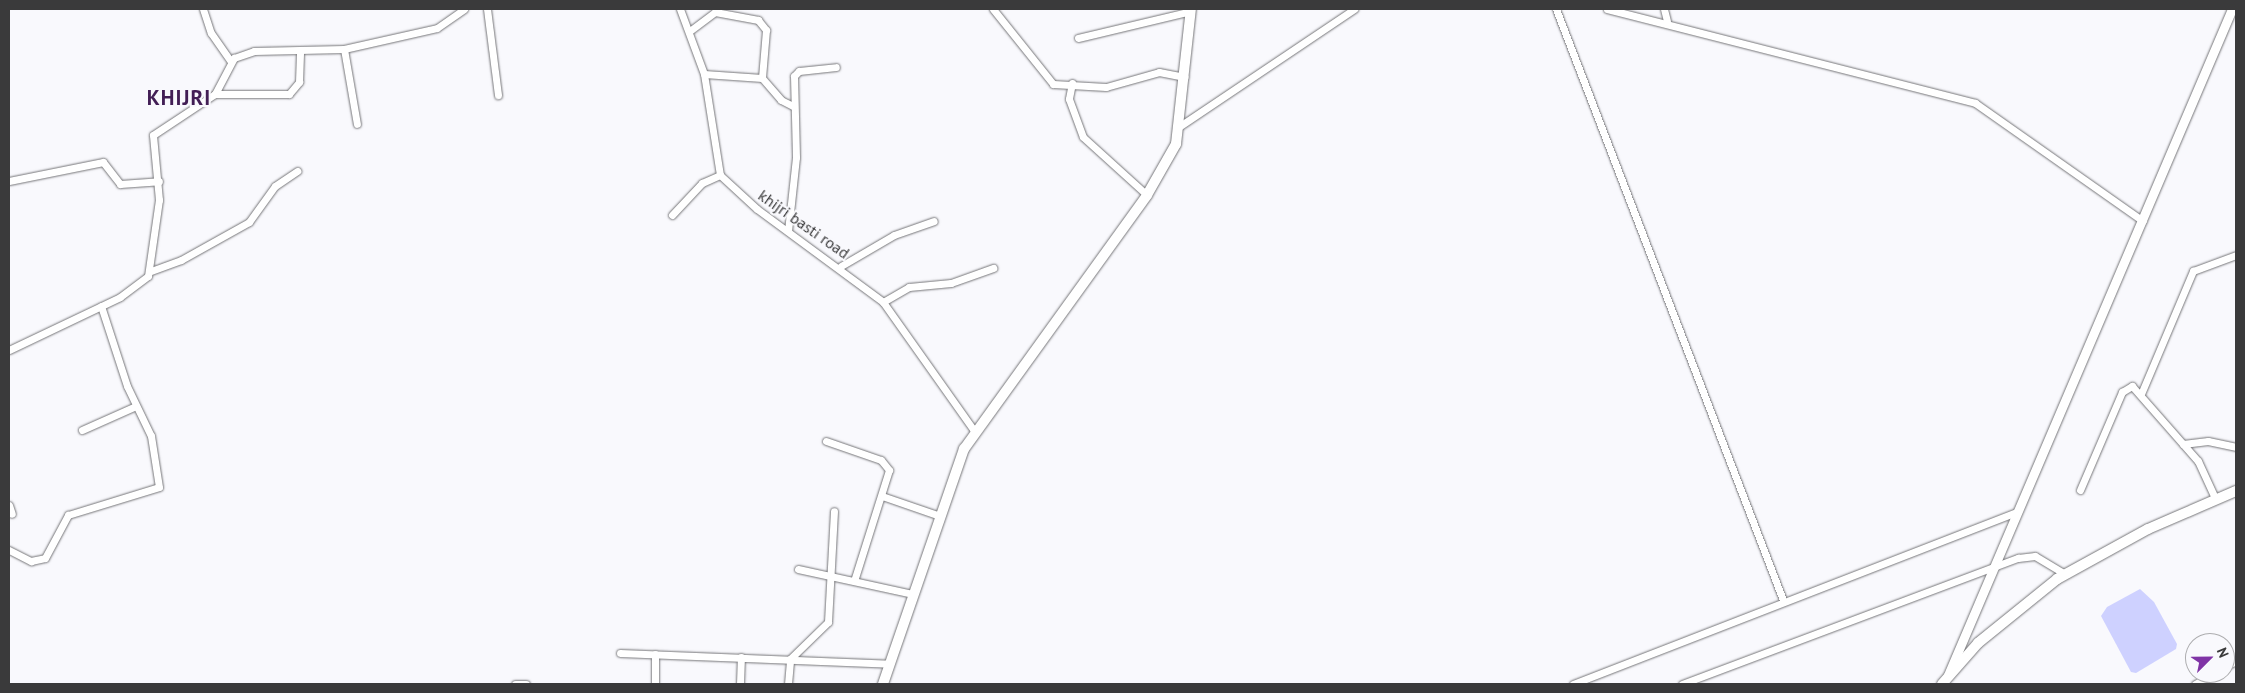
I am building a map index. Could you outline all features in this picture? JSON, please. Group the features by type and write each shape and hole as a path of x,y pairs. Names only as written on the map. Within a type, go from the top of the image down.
{"main road":[{"path":"883,684 955,470 975,432 1147,195 1176,144 1180,126 1191,10"},
{"path":"1942,684 1948,675 2010,614 2065,574 2215,498 2236,491"}],"street":[{"path":"203,9 211,33 231,62"},
{"path":"151,270 158,181 152,139 158,128 214,94 231,62 254,50 300,53 344,50 437,28 464,9"},
{"path":"487,9 498,96"},
{"path":"672,215 702,183 720,175 704,74 691,30 680,9"},
{"path":"993,9 1046,80 1058,86 1072,83 1106,87 1159,72 1185,77"},
{"path":"1180,126 1354,9"},
{"path":"1556,9 1783,600"},
{"path":"1607,9 1667,21 1975,103 2143,221"},
{"path":"1664,9 1667,21"},
{"path":"1948,675 2232,9"},
{"path":"1078,38 1191,10"},
{"path":"691,30 718,11 765,26 762,78 781,100 793,106"},
{"path":"344,50 357,124"},
{"path":"214,94 289,94 299,82 300,53"},
{"path":"788,231 796,157 793,106 795,73 836,67"},
{"path":"704,74 762,78"},
{"path":"1072,83 1070,99 1083,137 1147,195"},
{"path":"9,181 103,162 120,184 158,181"},
{"path":"9,350 136,288 151,270 181,260 249,222 276,186 297,171"},
{"name":"khijri basti road","path":"720,175 788,231 841,266 883,302 975,432"},
{"path":"841,266 894,235 934,220"},
{"path":"2141,394 2192,271 2236,255"},
{"path":"883,302 909,287 941,286 993,268"},
{"path":"9,550 31,561 45,558 68,515 156,490 160,483 156,451 136,406 101,306"},
{"path":"2080,490 2122,392 2132,386 2141,394 2205,472 2215,498"},
{"path":"82,430 136,406"},
{"path":"826,441 887,464 882,496 854,581"},
{"path":"2183,444 2208,441 2236,447"},
{"path":"882,496 940,516"},
{"path":"9,505 12,514"},
{"path":"788,684 790,659 828,622 834,511"},
{"path":"1573,684 1783,600 2016,512"},
{"path":"1682,684 1993,566 2034,556 2065,574"},
{"path":"798,569 913,594"},
{"path":"620,653 890,664"},
{"path":"655,654 655,684"},
{"path":"740,684 741,657"},
{"path":"515,684 526,684"}],"shaded area":[{"path":"2140,589 2154,602 2177,644 2176,649 2136,673 2131,672 2101,616 2107,607"}],"district":[{"name":"KHIJRI","path":"179,98"}]}
